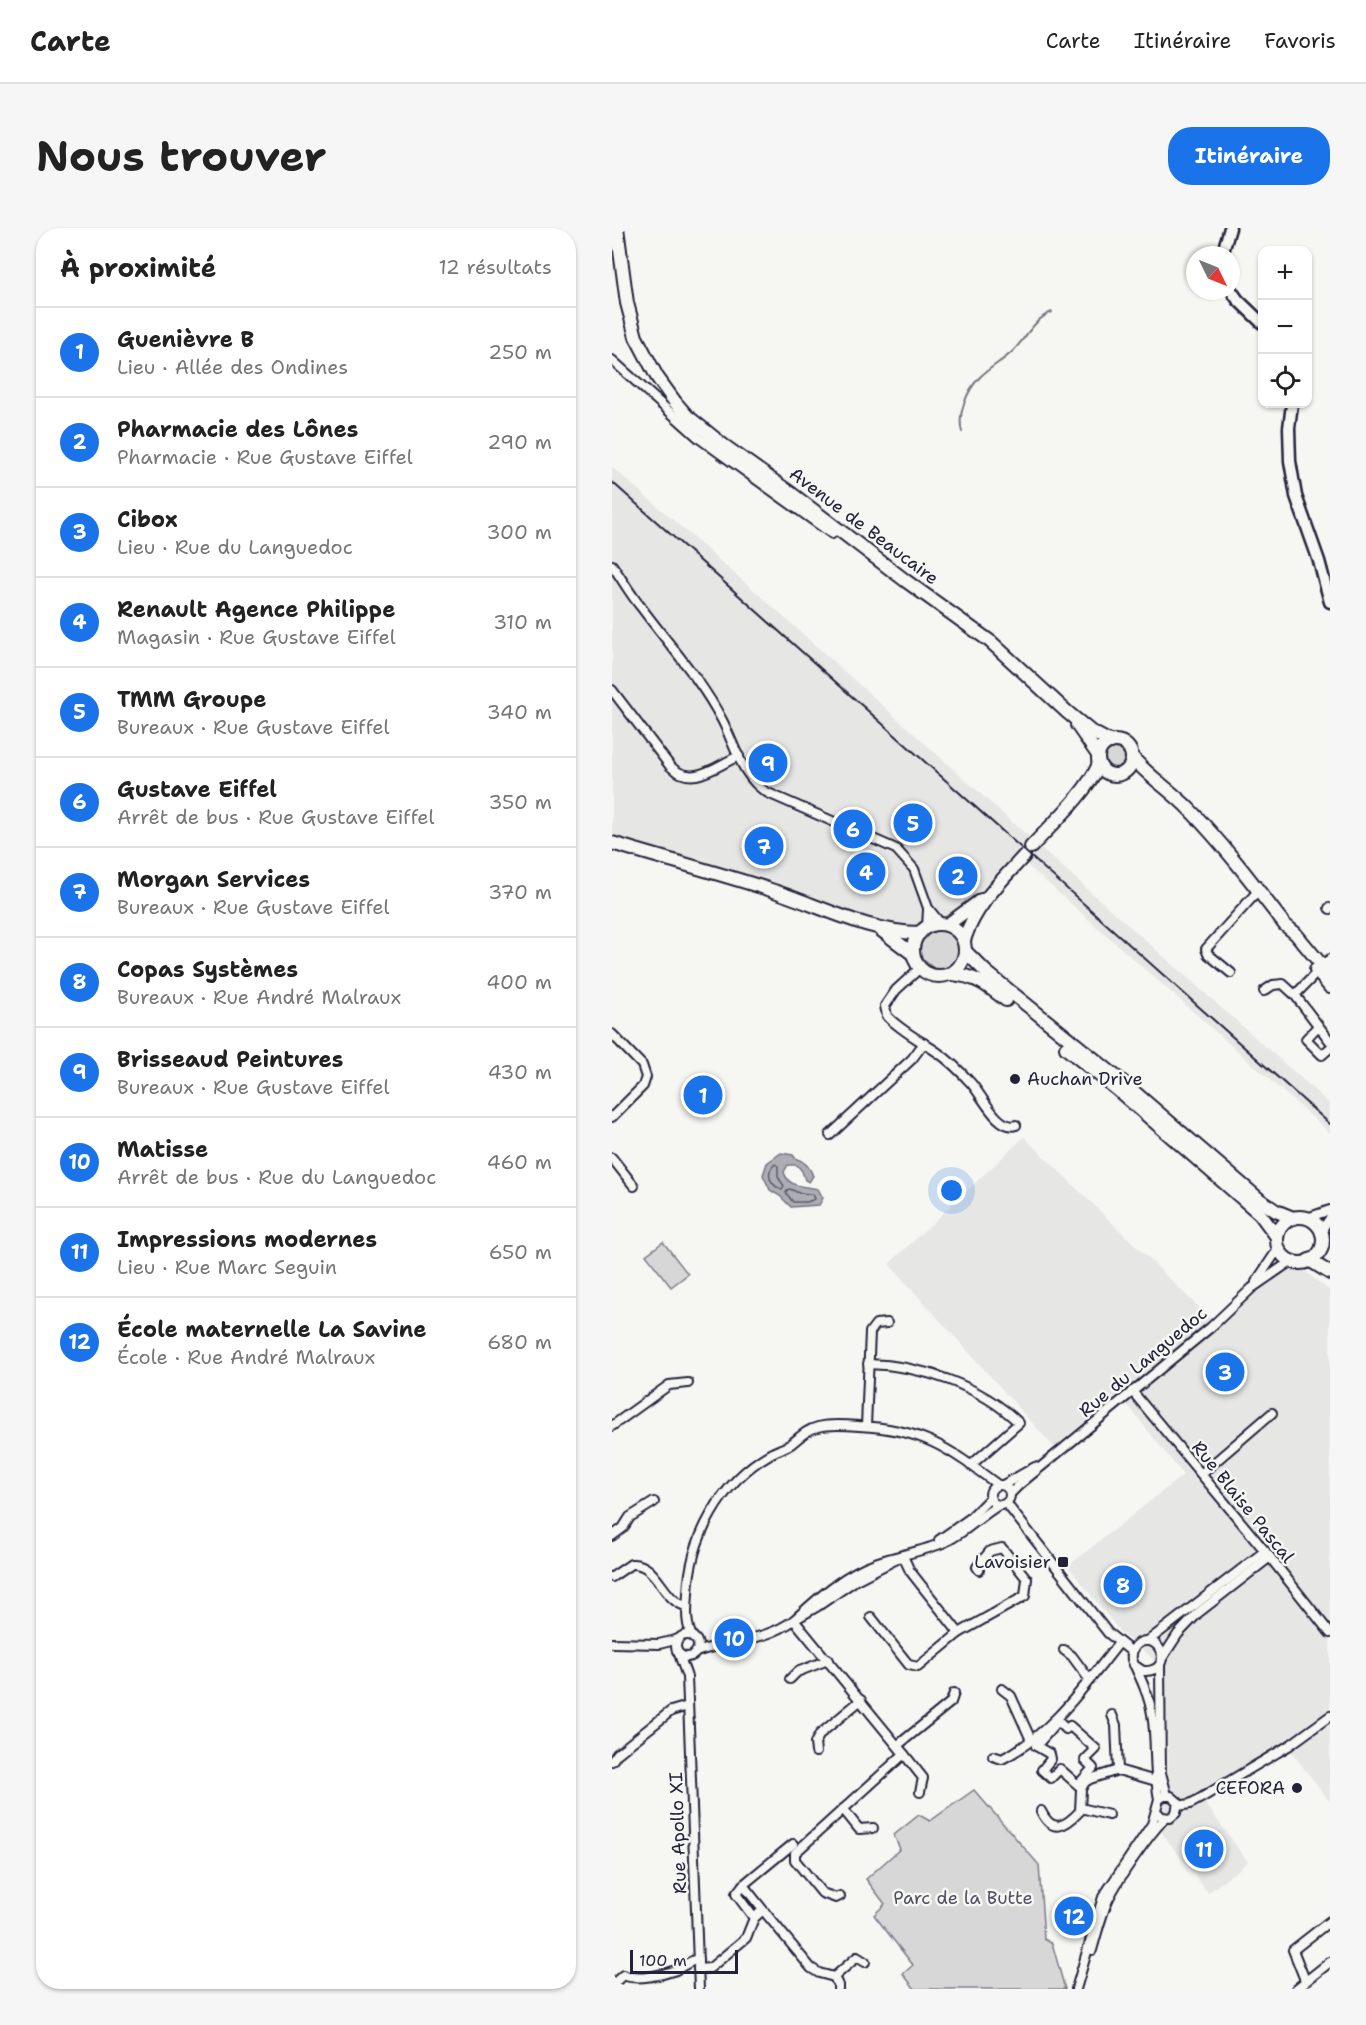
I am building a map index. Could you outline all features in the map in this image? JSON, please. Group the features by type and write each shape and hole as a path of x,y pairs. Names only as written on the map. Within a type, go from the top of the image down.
{"main road":[{"name":"Avenue de Beaucaire","path":"617,228 629,311 636,337 647,361 675,402 704,431 991,642 1067,712 1090,731 1111,742"},
{"name":"Avenue de Beaucaire","path":"1067,712 1099,759"},
{"path":"952,974 963,962 973,918 992,891 1080,794 1090,781 1103,747 1111,742 1119,742 1127,746 1132,757 1188,807 1205,826 1285,925 1290,938 1325,968 1330,987"},
{"path":"1124,773 1129,768 1132,757"},
{"path":"1099,759 1103,771 1111,775"},
{"path":"1080,794 1111,775 1124,773 1161,785"},
{"path":"612,843 771,890 876,927 900,932 944,925 992,891"},
{"path":"944,925 957,931 965,946 986,972 1125,1084 1260,1200 1276,1211 1293,1218 1307,1218 1313,1221 1321,1231 1322,1246 1330,1258"},
{"path":"876,927 914,954"},
{"path":"923,930 914,943 914,954 920,968 926,973 939,977 952,974 973,977 982,982 1083,1061 1260,1214 1278,1243 1281,1254 1291,1261 1297,1263 1309,1260 1319,1252 1322,1246"},
{"path":"1278,1243 1282,1225 1293,1218"},
{"path":"1309,1260 1330,1273"}],"street":[{"path":"1225,246 1230,228"},
{"path":"1239,300 1258,318"},
{"name":"Avenue de Beaucaire","path":"612,360 700,439 832,534"},
{"path":"1292,408 1289,428 1290,461 1296,496 1319,561 1330,602"},
{"path":"612,565 639,605 697,678 752,779 762,789 884,842 903,854 914,868 928,908 944,925"},
{"path":"612,690 670,766 681,774 695,776 739,756"},
{"path":"1231,973 1208,954 1206,949 1258,891"},
{"path":"923,930 928,908"},
{"path":"920,968 889,999 885,1011 890,1019 940,1054 969,1081 1001,1122 1008,1126 1016,1125"},
{"path":"1295,995 1325,968"},
{"path":"1264,991 1273,985 1283,984 1295,995 1330,1041"},
{"path":"1318,1026 1306,1038 1322,1055 1330,1048"},
{"path":"612,1034 642,1065 646,1077 644,1086 612,1116"},
{"path":"830,1135 912,1059 924,1043"},
{"path":"612,1158 634,1186"},
{"path":"1307,1218 1330,1210"},
{"path":"1321,1231 1330,1218"},
{"name":"Rue du Languedoc","path":"1252,1288 1278,1243"},
{"name":"Rue du Languedoc","path":"1010,1494 1211,1327 1252,1288 1291,1261"},
{"path":"866,1426 870,1332 876,1324 887,1323"},
{"path":"868,1364 886,1364 913,1369 947,1380 1004,1408 1019,1423 974,1468"},
{"path":"612,1426 669,1385 688,1383"},
{"name":"Rue Blaise Pascal","path":"1132,1391 1268,1554 1330,1633"},
{"path":"1201,1474 1272,1413"},
{"path":"659,1644 684,1657 720,1644 758,1638 777,1630 794,1620 817,1599 853,1574 878,1562 903,1556 955,1537 1002,1504 1010,1494 1008,1489 947,1449 930,1440 897,1430 866,1426 819,1427 803,1433 790,1444 770,1454 735,1482 707,1521 691,1564 687,1627 697,1646 694,1653"},
{"name":"Rue du Languedoc","path":"1001,1485 1052,1457"},
{"path":"974,1468 993,1503 1002,1504 1108,1633 1132,1652"},
{"path":"928,1547 958,1527 1001,1485"},
{"path":"612,1536 623,1528 630,1517 654,1502"},
{"path":"871,1617 909,1665 918,1667 959,1633 1025,1596 1027,1580 1002,1548 990,1551 977,1567 979,1570"},
{"path":"1159,1799 1152,1712 1132,1660 1132,1652 1138,1644 1148,1641 1268,1554"},
{"path":"1167,1795 1161,1773 1160,1666 1162,1657 1178,1634 1198,1613 1268,1554"},
{"path":"903,1556 910,1571 959,1633"},
{"path":"612,1577 631,1564 644,1566 679,1605 687,1606"},
{"path":"794,1620 923,1778 920,1792"},
{"path":"678,1652 676,1645 687,1627"},
{"path":"612,1643 659,1644 687,1635 694,1639 720,1644"},
{"path":"1148,1641 1157,1645 1162,1657"},
{"path":"993,1756 1002,1759 1022,1750 1064,1709 1119,1643"},
{"path":"1064,1650 1072,1656 1089,1679"},
{"name":"Rue Apollo XI","path":"678,1652 687,1677 699,1989"},
{"name":"Rue Apollo XI","path":"687,1677 694,1653"},
{"path":"790,1679 797,1672 828,1660"},
{"path":"1134,1665 1138,1669 1149,1672 1160,1666"},
{"path":"1002,1689 1011,1696 1031,1740"},
{"path":"898,1745 951,1702 954,1693"},
{"path":"816,1752 815,1743 820,1734 861,1700"},
{"path":"614,1756 671,1711 688,1706"},
{"path":"1112,1715 1116,1725 1118,1770"},
{"path":"1178,1806 1190,1804 1299,1740 1330,1716"},
{"path":"1058,1721 1066,1729 1070,1726 1096,1749 1085,1760 1093,1768 1078,1785 1060,1769 1051,1778 1041,1770 1051,1759 1050,1754 1036,1746 1058,1721"},
{"path":"840,1896 836,1898 822,1893 794,1856 795,1853 903,1754"},
{"path":"1041,1810 1044,1818 1058,1827 1078,1814 1081,1808 1081,1789 1090,1779 1118,1770 1156,1781"},
{"path":"1076,1989 1102,1897 1152,1824 1156,1802 1167,1795 1174,1797 1178,1806 1176,1814 1165,1818 1156,1811"},
{"path":"1081,1808 1109,1815"},
{"path":"843,1809 859,1828 873,1828"},
{"path":"1082,1989 1099,1924 1108,1900 1143,1846 1165,1818"},
{"path":"754,1918 736,1894 743,1885 793,1844"},
{"path":"743,1885 811,1968 834,1977 838,1989"},
{"path":"698,1969 710,1968 746,1938 754,1918 763,1910"},
{"path":"1305,1980 1293,1950 1330,1921"},
{"path":"834,1977 857,1957 865,1962"},
{"path":"612,1984 623,1975 636,1978 669,1972 698,1959"},
{"path":"1296,1989 1330,1962"}],"shaded area":[{"path":"612,467 757,593 1029,837 975,897 953,916 943,918 925,915 922,921 913,928 877,923 833,904 612,837"},
{"path":"1040,847 1330,1104 1330,1133 1026,864"},
{"path":"1024,1137 1219,1327 1286,1266 1300,1267 1330,1291 1330,1802 1291,1751 1205,1803 1248,1862 1208,1893 1162,1833 1168,1766 1166,1683 1151,1657 1121,1633 1068,1566 1183,1475 1119,1394 1054,1447 889,1264"}],"green space":[{"path":"1115,747 1123,750 1126,758 1123,766 1115,769 1107,766 1104,758 1107,750"},
{"path":"941,930 951,934 957,940 960,947 959,955 950,968 931,969 932,967 922,960 921,944 930,933"},
{"path":"663,1242 688,1274 671,1287 646,1255"},
{"name":"Parc de la Butte","path":"974,1790 1039,1865 1044,1939 1052,1943 1065,1989 915,1989 903,1974 913,1965 874,1915 885,1904 866,1879 900,1849 894,1835 919,1815 930,1821"}],"water":[{"path":"781,1153 793,1155 808,1167 813,1176 809,1182 805,1180 797,1165 788,1165 784,1172 793,1184 818,1189 823,1198 819,1205 791,1207 770,1190 763,1175 767,1163"}],"waterway":[{"path":"962,432 962,411 975,382 1013,351 1040,319 1052,312"}],"railway":[{"path":"612,482 1330,1124"}],"place":[{"name":"Brisseaud Peintures","path":"768,763"},
{"name":"TMM Groupe","path":"913,823"},
{"name":"Gustave Eiffel","path":"853,829"},
{"name":"Morgan Services","path":"764,846"},
{"name":"Renault Agence Philippe","path":"866,872"},
{"name":"Pharmacie des Lônes","path":"958,876"},
{"name":"Auchan Drive","path":"1015,1079"},
{"name":"Guenièvre B","path":"703,1095"},
{"name":"Cibox","path":"1225,1372"},
{"name":"Lavoisier","path":"1063,1562"},
{"name":"Copas Systèmes","path":"1123,1585"},
{"name":"Matisse","path":"734,1638"},
{"name":"CEFORA","path":"1297,1788"},
{"name":"Impressions modernes","path":"1204,1849"},
{"name":"École maternelle La Savine","path":"1074,1916"}]}
